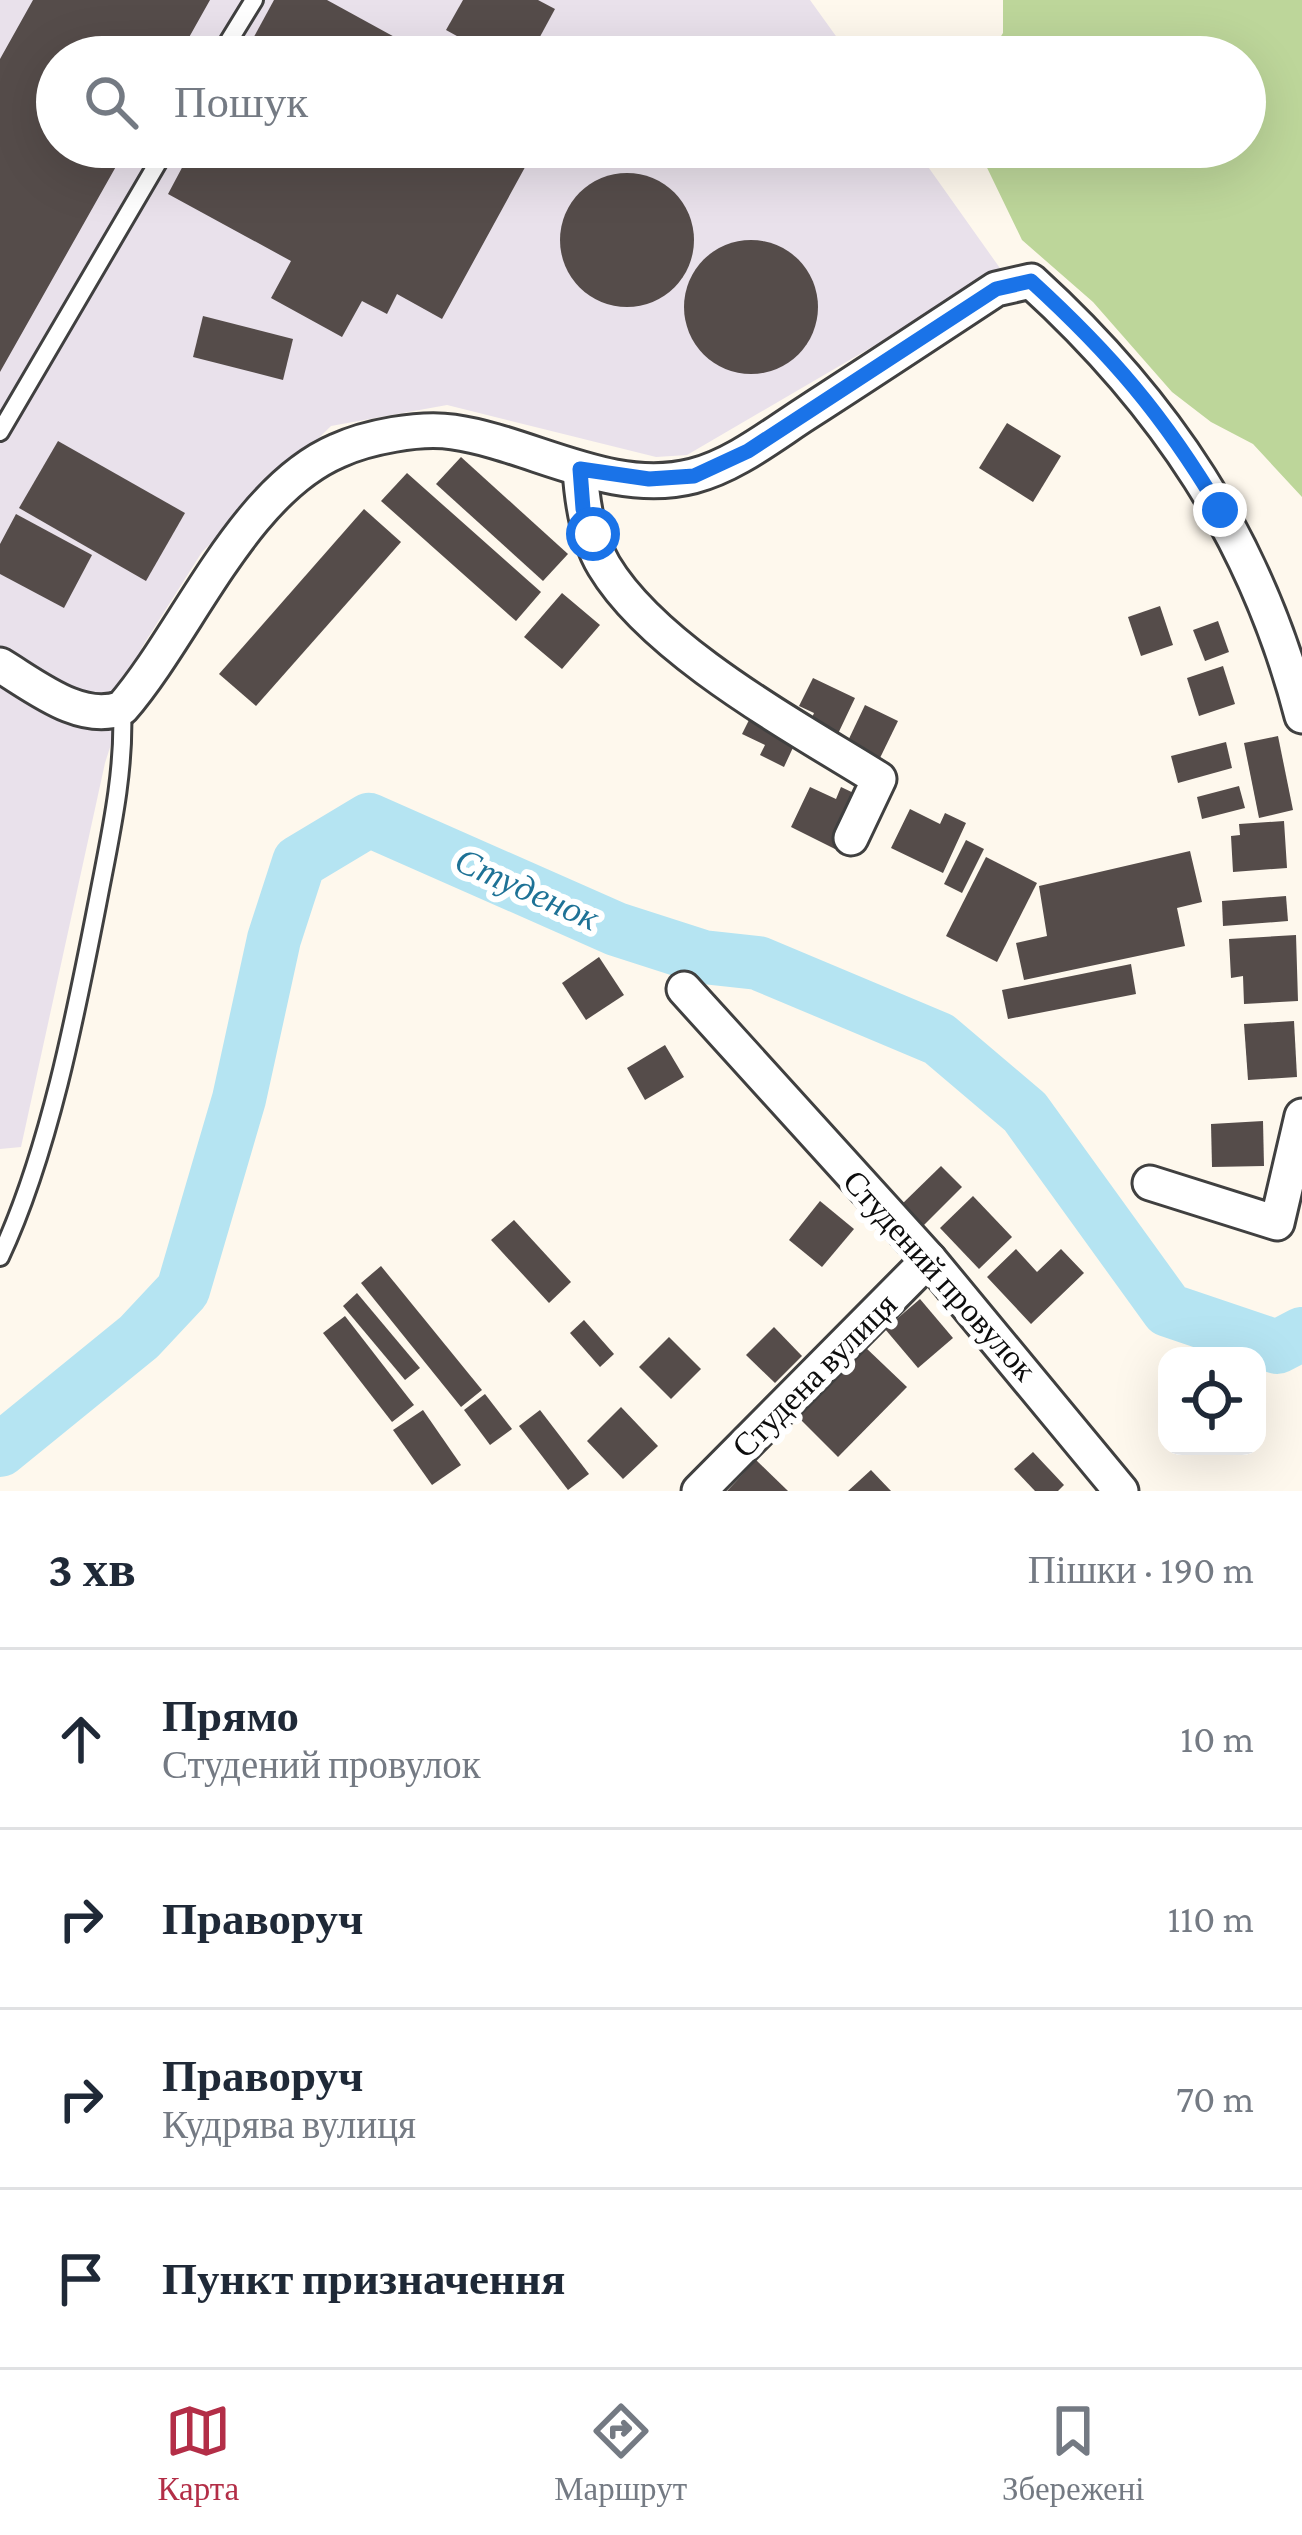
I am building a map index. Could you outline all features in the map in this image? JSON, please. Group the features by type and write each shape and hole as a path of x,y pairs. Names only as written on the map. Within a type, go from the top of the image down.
{"street":[{"path":"0,665 84,710 104,715 122,708 233,545 289,484 334,451 376,439 451,431 580,469 649,479 694,476 748,451 996,289 1031,281 1095,339 1168,424 1220,510 1289,667 1302,716"},
{"path":"580,469 583,509 604,566 647,616 737,691 879,779 851,838"},
{"name":"Студений провулок","path":"684,989 929,1258 1121,1491"},
{"path":"1150,1184 1277,1223 1302,1116"},
{"name":"Студена вулиця","path":"698,1491 929,1258"}],"lane":[{"path":"232,36 254,0"},
{"path":"0,432 155,168"},
{"path":"0,1257 71,1039 114,810 124,742 122,708"}],"shaded area":[{"path":"0,0 810,0 836,36 36,36 36,168 929,168 1002,271 687,455 656,457 447,405 331,426 202,552 142,647 105,763 21,1147 0,1149"}],"green space":[{"path":"1003,0 1302,0 1302,497 1253,444 1211,422 1172,392 1093,302 1022,240 987,168 1266,168 1266,36 1003,33"}],"building":[{"path":"33,0 210,0 190,36 36,36 36,168 115,168 0,372 0,59"},
{"path":"274,0 327,0 393,36 254,36"},
{"path":"463,0 538,0 555,9 540,36 457,36 446,30"},
{"path":"182,168 525,168 442,319 397,294 387,314 362,301 342,337 271,298 291,261 168,194"},
{"path":"627,173 653,178 674,193 689,214 694,240 689,266 674,287 653,302 627,307 601,302 580,287 565,266 560,240 565,214 580,193 601,178"},
{"path":"751,240 777,245 798,260 813,281 818,307 813,333 798,354 777,369 751,374 725,369 704,354 689,333 684,307 689,281 704,260 725,245"},
{"path":"203,316 293,339 283,380 193,357"},
{"path":"1007,423 1061,456 1033,502 979,468"},
{"path":"58,441 185,513 146,581 19,508"},
{"path":"461,457 568,554 543,581 436,484"},
{"path":"407,473 541,592 516,621 381,501"},
{"path":"364,509 401,542 256,706 219,674"},
{"path":"16,514 92,555 64,608 0,574 0,544"},
{"path":"562,593 600,625 562,669 524,637"},
{"path":"1160,606 1173,645 1141,656 1128,617"},
{"path":"1218,621 1229,652 1205,661 1193,630"},
{"path":"1223,666 1235,704 1199,716 1187,678"},
{"path":"813,678 855,698 835,740 808,727 814,713 799,706"},
{"path":"865,705 898,721 879,760 846,745"},
{"path":"751,716 797,739 784,767 760,755 765,745 742,734"},
{"path":"1278,736 1293,810 1259,818 1244,743"},
{"path":"1226,742 1232,768 1178,783 1171,756"},
{"path":"1239,786 1245,808 1202,819 1197,797"},
{"path":"810,787 836,799 841,787 860,796 835,849 791,827"},
{"path":"910,809 940,824 945,813 966,823 943,873 891,848"},
{"path":"1284,821 1287,868 1233,872 1231,836 1240,835 1239,824"},
{"path":"966,840 984,849 962,893 944,884"},
{"path":"1190,851 1202,902 1177,908 1185,946 1024,980 1016,943 1047,936 1039,886"},
{"path":"986,857 1037,883 997,962 946,936"},
{"path":"1286,896 1288,921 1223,926 1222,901"},
{"path":"1296,935 1298,1001 1244,1004 1243,976 1231,978 1229,939"},
{"path":"599,957 624,995 586,1020 562,983"},
{"path":"1131,964 1136,994 1008,1019 1002,990"},
{"path":"1294,1021 1297,1077 1248,1080 1244,1024"},
{"path":"665,1045 684,1077 645,1100 627,1068"},
{"path":"1263,1121 1264,1166 1212,1167 1211,1124"},
{"path":"941,1166 962,1187 921,1228 900,1206"},
{"path":"973,1196 1012,1237 979,1269 940,1228"},
{"path":"820,1201 854,1229 822,1267 789,1240"},
{"path":"514,1220 571,1282 549,1303 491,1240"},
{"path":"1016,1249 1037,1272 1061,1249 1084,1273 1031,1324 987,1277"},
{"path":"381,1266 482,1390 461,1407 361,1283"},
{"path":"357,1293 420,1368 405,1380 343,1306"},
{"path":"920,1299 953,1338 918,1368 885,1329"},
{"path":"345,1316 414,1405 392,1422 323,1333"},
{"path":"584,1320 614,1354 600,1367 570,1333"},
{"path":"774,1327 802,1356 775,1383 746,1355"},
{"path":"669,1337 701,1369 671,1399 639,1367"},
{"path":"864,1346 907,1387 838,1457 796,1415"},
{"path":"485,1394 512,1429 490,1445 464,1410"},
{"path":"621,1407 658,1446 623,1479 587,1441"},
{"path":"423,1410 461,1465 432,1485 393,1430"},
{"path":"540,1410 589,1474 568,1490 519,1426"},
{"path":"1033,1452 1064,1485 1058,1491 1035,1491 1014,1469"},
{"path":"756,1460 788,1491 727,1491"},
{"path":"871,1470 891,1491 848,1491"}],"waterway":[{"name":"Студенок","path":"0,1450 139,1337 183,1290 239,1099 274,939 299,862 369,820 616,929 703,957 758,963 939,1039 1025,1112 1168,1310 1277,1347 1302,1334"}],"route":[{"path":"593,534 583,509 580,469 649,479 694,476 748,451 996,289 1031,281 1095,339 1168,424 1220,510"}]}
